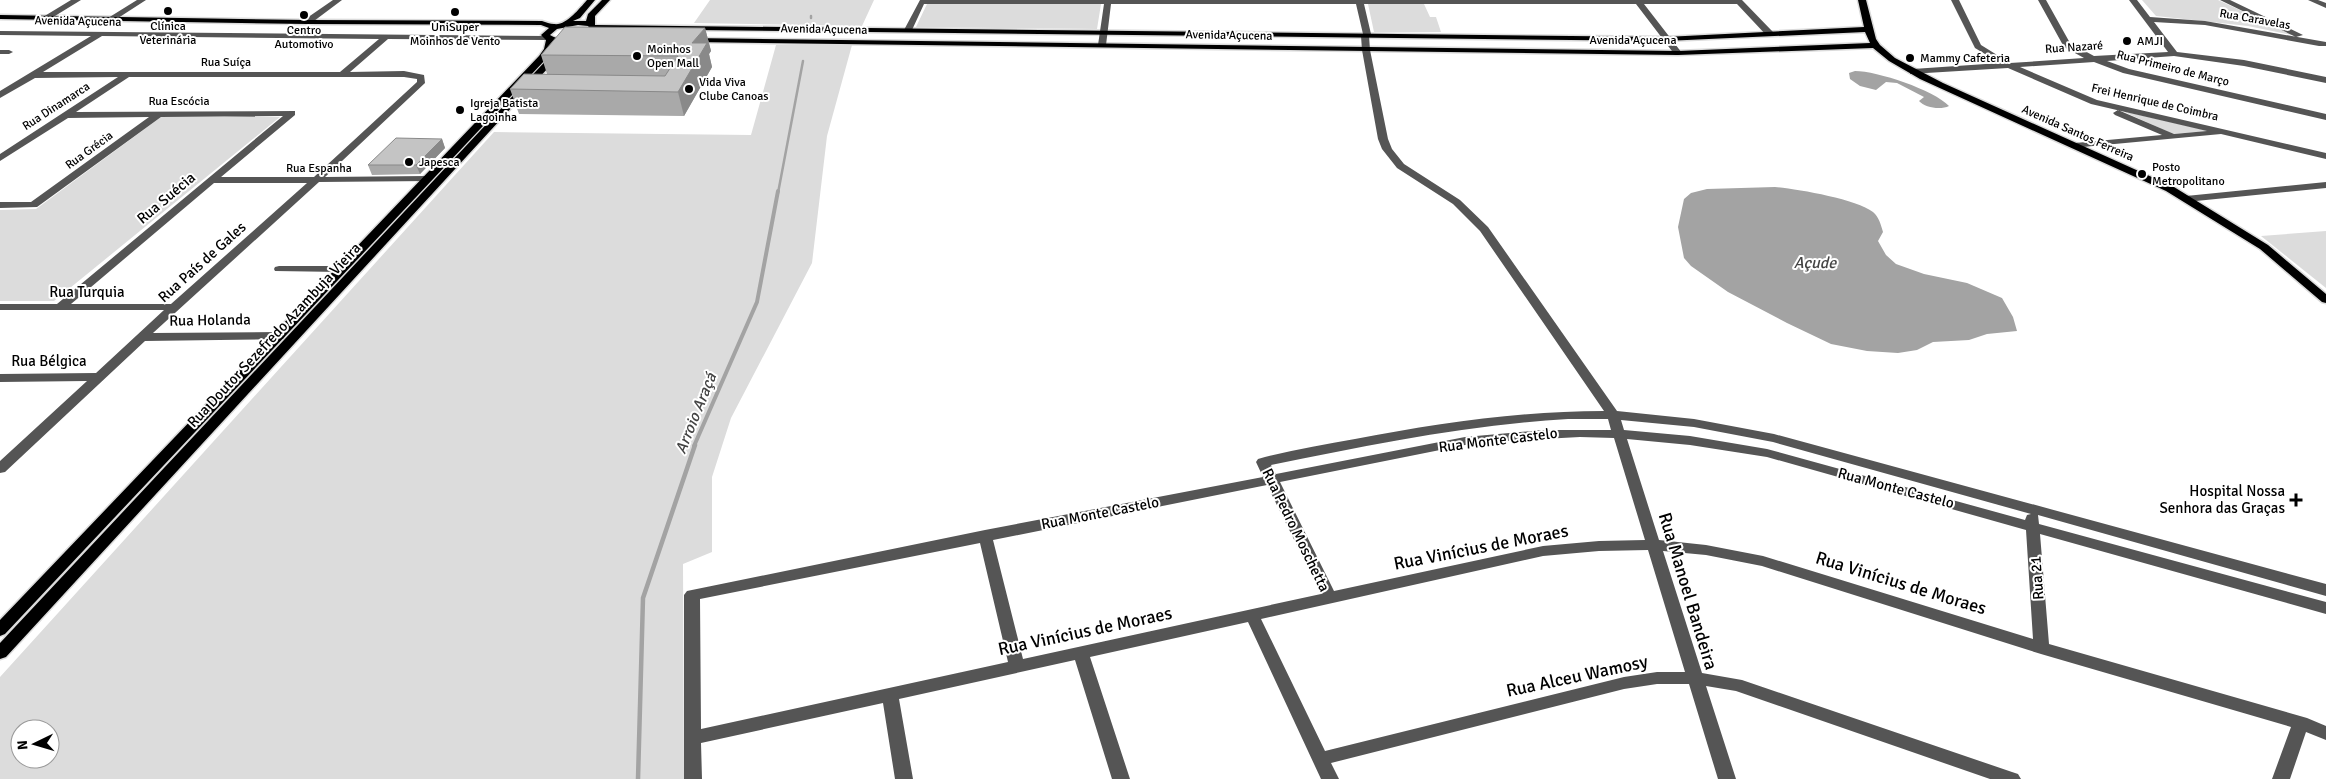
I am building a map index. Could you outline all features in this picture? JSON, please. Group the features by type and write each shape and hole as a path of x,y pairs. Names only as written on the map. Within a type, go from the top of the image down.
{"main road":[{"path":"559,26 579,13 591,0"},
{"path":"591,26 591,16 606,0"},
{"path":"1862,0 1872,38 1876,45"},
{"path":"542,23 579,13"},
{"name":"Avenida Açucena","path":"0,17 307,22 542,23 559,26 578,23 591,26 1665,39 1870,29"},
{"name":"Rua Doutor Sezefredo Azambuja Vieira","path":"0,630 542,58 548,49 546,32 559,26"},
{"name":"Rua Doutor Sezefredo Azambuja Vieira","path":"0,653 544,67 577,39 592,32 591,26"},
{"path":"1803,32 1817,39 1823,47"},
{"path":"1770,34 1788,48"},
{"path":"548,39 598,38"},
{"name":"Avenida Açucena","path":"686,40 1678,53 1876,45"},
{"name":"Avenida Santos Ferreira","path":"1876,45 1912,72 2157,183 2186,199 2264,247 2326,300"}],"street":[{"path":"47,17 77,0"},
{"path":"112,18 142,0"},
{"path":"307,22 338,0"},
{"name":"Frei Henrique de Coimbra","path":"1956,0 1978,46 2008,64 2094,102 2230,132 2326,156"},
{"name":"Rua Primeiro de Março","path":"2042,0 2067,45 2091,58 2126,71 2326,117"},
{"path":"2133,0 2174,54"},
{"path":"2224,0 2324,45"},
{"path":"2312,0 2326,6"},
{"path":"1102,45 1108,1"},
{"name":"Rua Manoel Bandeira","path":"1359,1 1368,34 1365,36 1366,50 1383,139 1388,153 1398,164 1464,208 1484,228 1613,415 1727,779"},
{"path":"1637,1 1665,39 1678,53"},
{"path":"908,30 921,2 1637,1 1739,2 1770,34"},
{"name":"Rua Caravelas","path":"2149,19 2205,23 2324,45"},
{"name":"Avenida Açucena","path":"0,32 548,39"},
{"path":"0,95 100,34"},
{"path":"342,74 387,36"},
{"name":"Rua Nazaré","path":"1912,72 2091,58 2174,54 2244,63 2326,80"},
{"name":"Rua Suíça","path":"32,75 404,74 421,77"},
{"name":"Rua Dinamarca","path":"0,158 127,75"},
{"name":"Rua País de Gales","path":"2,465 316,180 421,82 421,77"},
{"path":"2094,102 2173,137"},
{"name":"Rua Escócia","path":"66,115 292,113"},
{"name":"Rua Suécia","path":"60,307 292,113"},
{"name":"Rua Grécia","path":"0,206 33,205 159,114"},
{"path":"2075,146 2230,132"},
{"name":"Rua Espanha","path":"212,180 427,179"},
{"path":"2186,199 2326,185"},
{"path":"279,269 341,269"},
{"name":"Rua Turquia","path":"0,307 174,307"},
{"name":"Rua Holanda","path":"141,337 279,336"},
{"name":"Rua Bélgica","path":"0,378 98,377"},
{"name":"Rua Monte Castelo","path":"1262,462 1453,425 1554,415 1613,415 1719,426 1774,438 2326,590"},
{"name":"Rua Monte Castelo","path":"693,738 692,596 985,535 1465,441 1512,435 1564,432 1619,433 1704,442 1767,454 2033,525 2326,608"},
{"name":"Rua Pedro Moschetta","path":"1262,462 1330,598"},
{"name":"Rua 21","path":"2032,509 2041,648"},
{"path":"985,535 1017,667"},
{"name":"Rua Vinícius de Moraes","path":"693,738 1543,551 1599,546 1654,545 1706,550 1763,561 2041,648 2301,723 2326,733"},
{"path":"1252,615 1330,779"},
{"path":"1081,652 1121,779"},
{"name":"Rua Alceu Wamosy","path":"1320,759 1624,683 1657,678 1695,678 1736,685 2012,779"},
{"path":"890,694 904,779"},
{"path":"2281,779 2301,723"},
{"path":"693,738 693,779"}],"shaded area":[{"path":"710,0 874,0 862,26 694,23"},
{"path":"2142,0 2218,0 2297,36 2248,26 2156,16"},
{"path":"927,4 1101,4 1097,29 916,27"},
{"path":"1368,4 1424,4 1430,17 1436,17 1441,32 1374,32"},
{"path":"776,45 852,45 827,136 812,263 731,418 712,477 712,552 683,564 684,779 0,779 0,677 494,132 751,135"},
{"path":"2122,111 2209,131 2173,134"},
{"path":"161,117 280,117 54,301 0,301 0,210 36,209"},
{"path":"2326,231 2326,288 2261,236"}],"water":[{"path":"1855,71 1877,74 1905,82 1942,100 1949,106 1929,107 1919,101 1924,97 1897,83 1886,82 1876,90 1860,86 1850,79 1849,73"},
{"name":"Açude","path":"1775,187 1811,192 1865,207 1875,214 1881,224 1883,232 1878,241 1886,255 1896,264 1924,274 1967,283 2002,298 2013,317 2017,331 1987,334 1969,340 1933,342 1917,350 1898,353 1867,351 1831,344 1728,292 1691,266 1684,258 1678,227 1684,199 1691,193 1707,189"}],"building":[{"path":"565,27 705,28 692,43 707,43 678,92 510,89 524,74 665,76 678,56 541,55"},
{"path":"396,138 442,139 416,165 368,165"}],"waterway":[{"name":"Arroio Araçá","path":"778,193 803,61"},
{"name":"Arroio Araçá","path":"694,446 757,302 778,191"},
{"name":"Arroio Araçá","path":"638,779 643,598 695,445"}],"place":[{"name":"Clínica Veterinária","path":"168,11"},
{"name":"UniSuper Moinhos de Vento","path":"455,12"},
{"name":"Centro Automotivo","path":"304,15"},
{"name":"AMJI","path":"2127,41"},
{"name":"Moinhos Open Mall","path":"637,56"},
{"name":"Mammy Cafeteria","path":"1910,58"},
{"name":"Vida Viva Clube Canoas","path":"689,89"},
{"name":"Igreja Batista Lagoinha","path":"460,110"},
{"name":"Japesca","path":"409,162"},
{"name":"Posto Metropolitano","path":"2142,174"},
{"name":"Hospital Nossa Senhora das Graças","path":"2296,500"}]}
